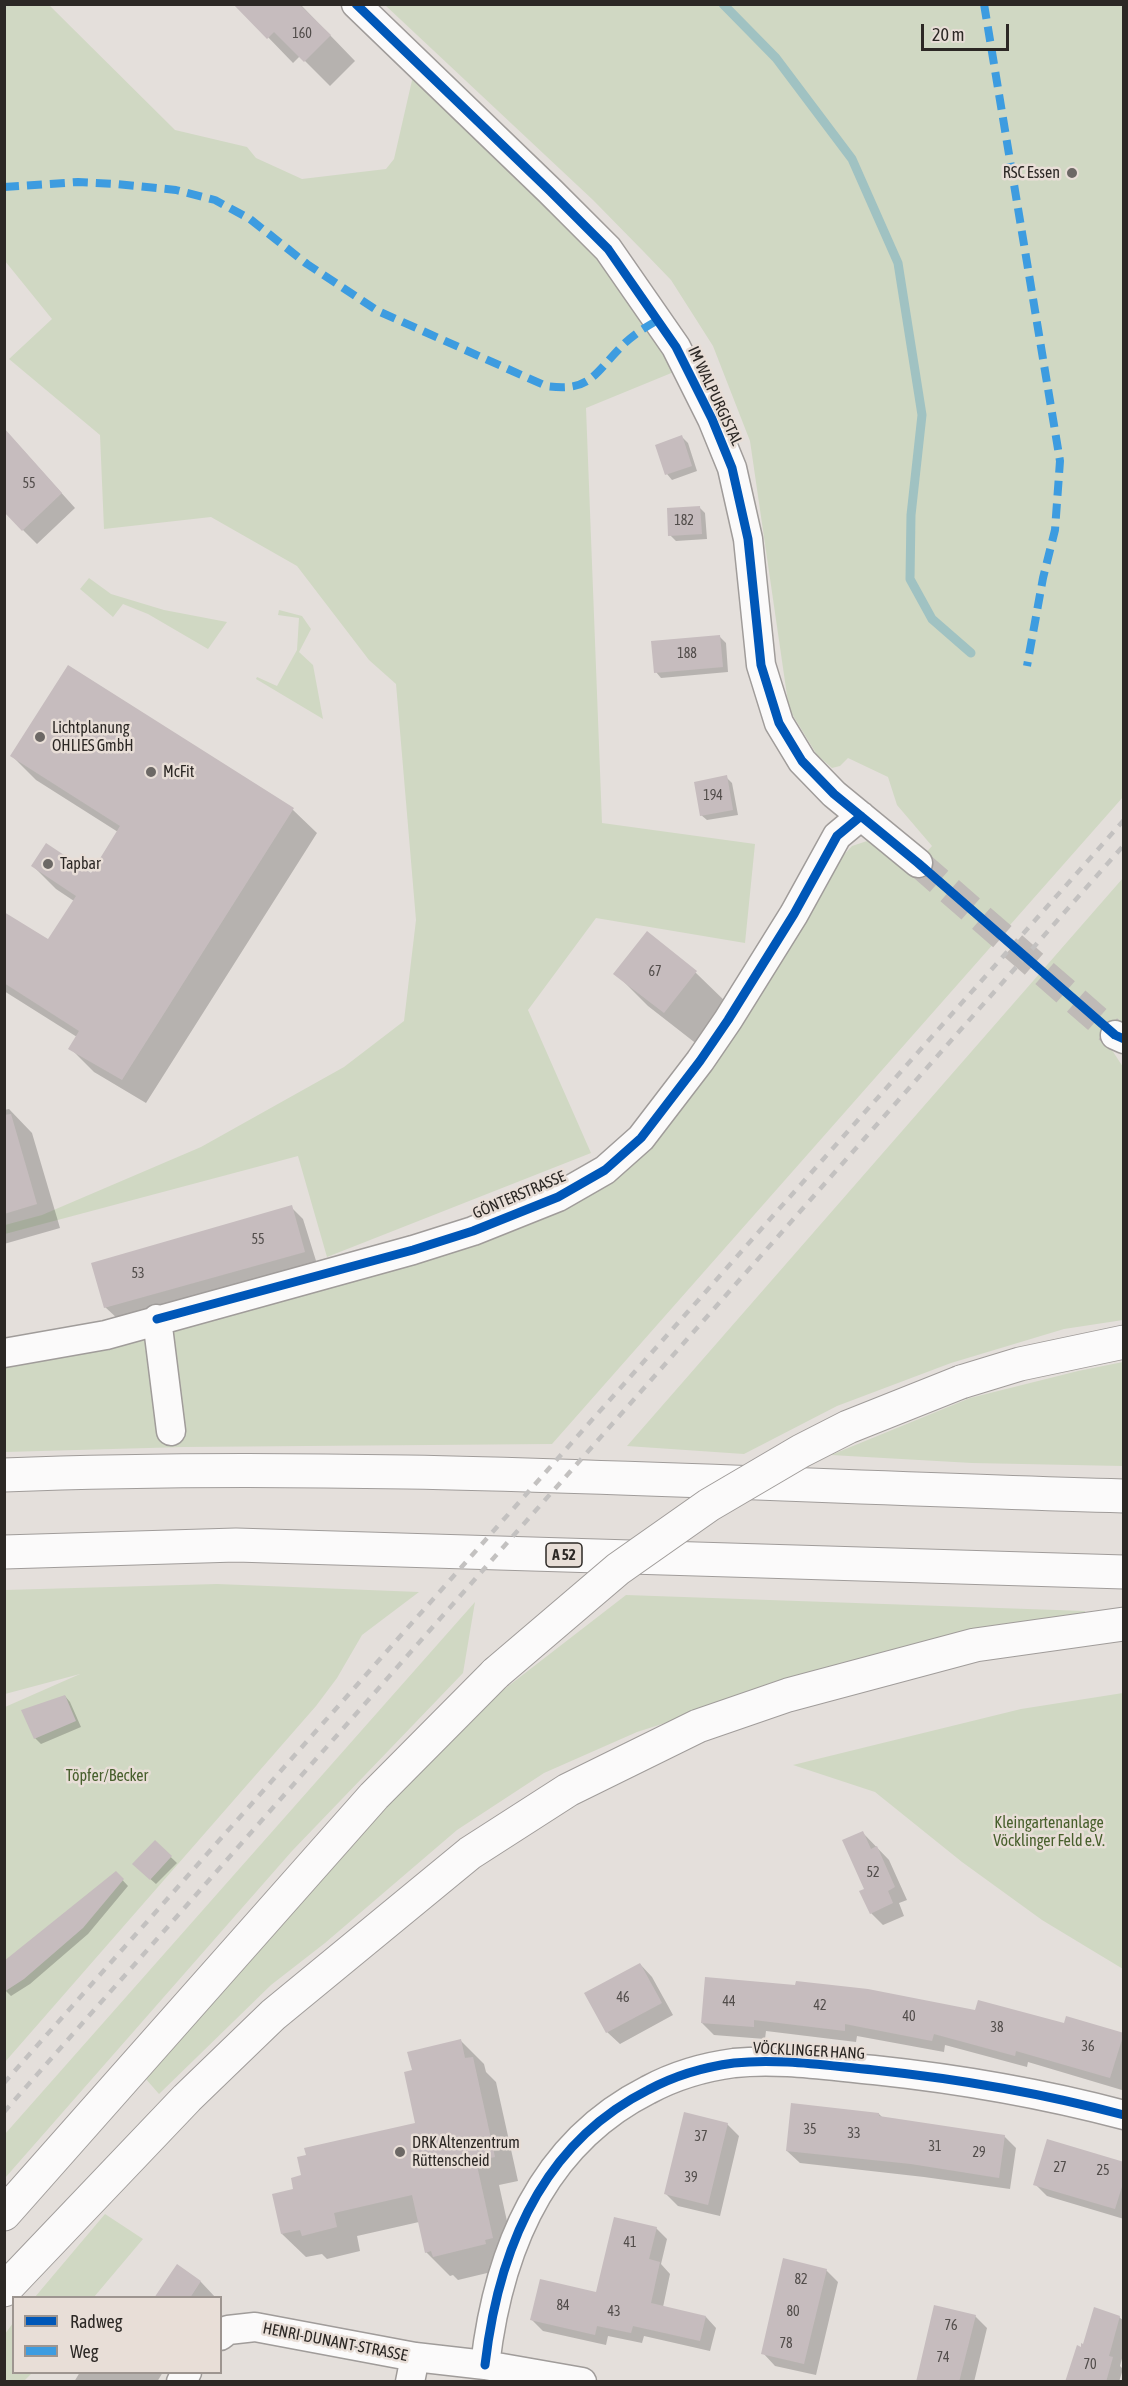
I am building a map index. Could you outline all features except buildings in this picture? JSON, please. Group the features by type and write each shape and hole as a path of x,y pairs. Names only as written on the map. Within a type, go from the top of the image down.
{"highway":[{"path":"4,2214 374,1796 496,1673 618,1569 709,1505 801,1451 848,1427 961,1382 1030,1361 1124,1342"},
{"path":"4,1475 220,1471 418,1472 1124,1496"},
{"name":"A 52","path":"4,1552 236,1545 1124,1572"},
{"path":"4,2290 187,2098 273,2015 470,1853 568,1790 698,1726 788,1695 975,1645 1124,1624"}],"street":[{"name":"IM WALPURGISTAL","path":"356,4 608,249 676,346 712,419 732,468 748,539 761,665 779,723 802,760 834,794 918,863"},
{"name":"GÖNTERSTRASSE","path":"4,1353 106,1335 157,1319 413,1250 473,1231 558,1197 605,1170 641,1138 700,1061 794,914 837,836 861,816"},
{"path":"157,1319 171,1431"},
{"name":"VÖCKLINGER HANG","path":"485,2366 489,2327 510,2253 534,2198 550,2172 590,2128 611,2111 669,2080 732,2063 777,2062 824,2065 968,2081 1023,2090 1124,2115"},
{"name":"HENRI-DUNANT-STRASSE","path":"222,2334 228,2330 255,2327 412,2369 485,2366 582,2382"}],"green space":[{"path":"48,4 175,130 247,147 256,158 302,179 386,169 394,159 413,76 549,192 686,367 586,408 602,823 755,844 745,943 596,918 528,1010 591,1153 327,1257 298,1156 5,1234 5,1225 42,1215 201,1147 344,1067 404,1021 416,920 396,684 369,660 297,566 211,517 104,529 100,435 9,359 52,319 5,261 5,5"},
{"path":"385,5 1123,5 1123,797 552,1444 184,1447 5,1452 5,1362 450,1249 651,1140 783,960 827,886 839,860 852,846 870,840 908,873 932,846 897,805 888,777 848,758 840,766 832,768 817,755 789,709 750,441 713,346 671,280 593,200"},
{"path":"89,578 111,594 164,610 227,622 208,649 148,614 123,604 113,617 80,589"},
{"path":"279,610 302,616 311,629 299,652 313,665 323,719 256,679 257,677 277,686 297,650 299,618 278,615"},
{"path":"1123,878 1123,1026 1108,1044 1123,1067 1123,1320 1064,1329 951,1363 837,1406 744,1454 627,1446"},
{"path":"1123,1362 1123,1466 972,1463 831,1455 970,1398"},
{"name":"Töpfer/Becker","path":"217,1584 419,1592 362,1635 337,1678 316,1706 5,2062 5,1707 80,1674 5,1694 5,1590"},
{"path":"626,1595 1085,1611 1085,1620 803,1679 637,1732 544,1773 457,1830 325,1943 271,1985 159,2094 145,2078 353,1841 498,1694"},
{"path":"475,1602 463,1673 292,1851 5,2178 5,2134"},
{"name":"Kleingartenanlage Vöcklinger Feld e.V.","path":"1123,1693 1123,1969 1042,1920 962,1862 875,1792 793,1765 1021,1709"},
{"path":"105,2214 143,2239 95,2296 36,2296"},
{"path":"12,2324 12,2374 31,2374 24,2381 5,2381 5,2334"}],"waterway":[{"path":"723,4 776,58 852,159 898,263 922,415 911,515 910,579 932,619 971,653"}],"tunnel":[{"path":"918,863 1115,1035"}],"railway":[{"path":"4,2083 1124,820"},
{"path":"4,2112 1124,845"}],"marked path":[{"path":"984,4 1060,461 1055,530 1043,578 1027,666"},
{"path":"4,187 78,182 117,184 176,190 215,200 250,219 307,264 378,311 546,386 572,387 589,380 629,340 658,320"}],"cycle path":[{"path":"356,4 608,249 676,347 712,419 732,468 748,539 761,665 779,723 802,761 834,794 918,863 1115,1035 1124,1039"},
{"path":"157,1319 413,1250 473,1231 558,1197 605,1170 641,1138 700,1061 794,914 837,836 861,816"},
{"path":"485,2365 491,2323 501,2282 514,2243 531,2205 553,2171 579,2140 611,2113 668,2080 734,2063 769,2061 804,2063 969,2082 1031,2093 1124,2115"}],"place":[{"name":"RSC Essen","path":"1072,173"},
{"name":"Lichtplanung OHLIES GmbH","path":"40,737"},
{"name":"McFit","path":"151,772"},
{"name":"Tapbar","path":"48,864"},
{"name":"DRK Altenzentrum Rüttenscheid","path":"400,2152"}]}
